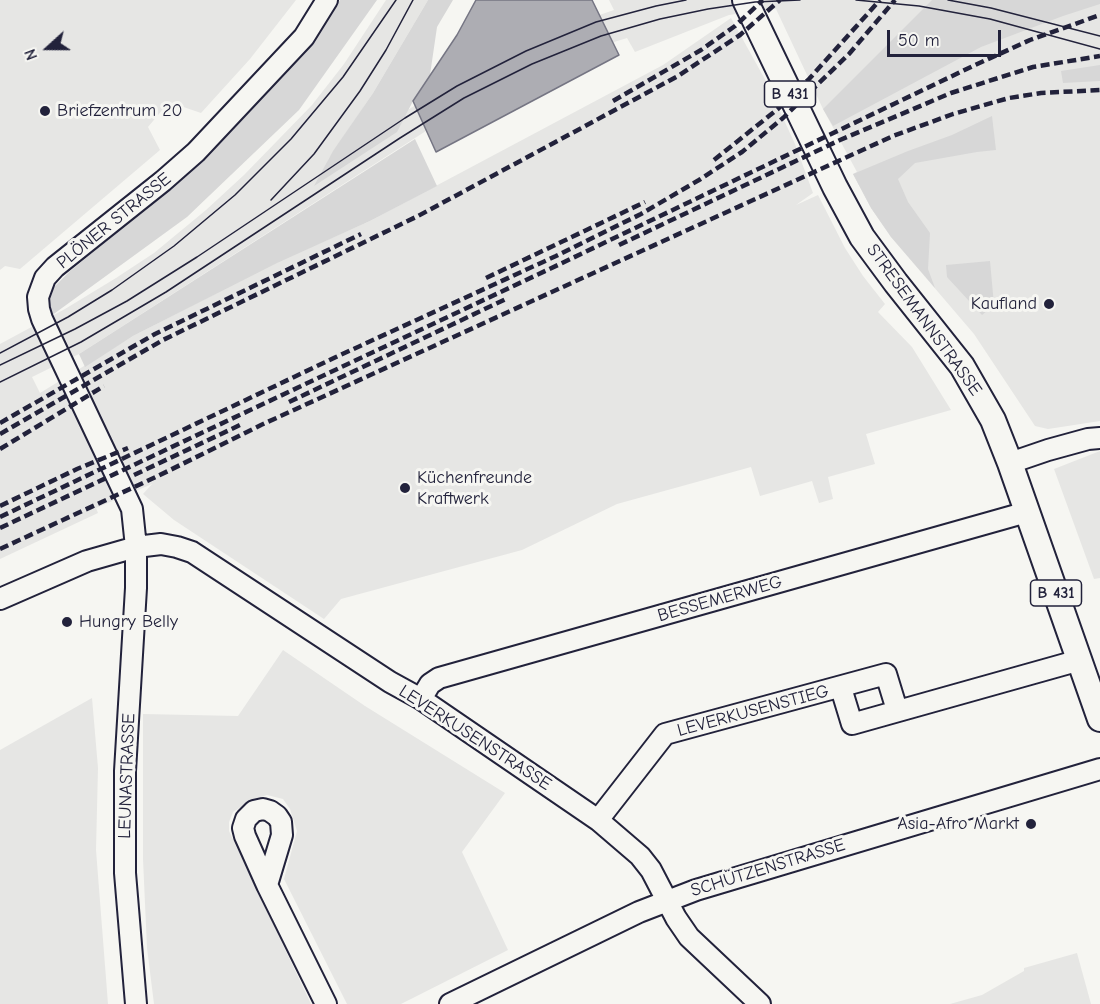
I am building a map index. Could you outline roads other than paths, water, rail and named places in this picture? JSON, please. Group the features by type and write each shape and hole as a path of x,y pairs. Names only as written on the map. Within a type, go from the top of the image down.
{"main road":[{"name":"STRESEMANNSTRASSE","path":"746,0 854,223 896,283 962,366 993,420 1011,463 1100,719"}],"street":[{"name":"PLÖNER STRASSE","path":"136,547 132,509 128,498 42,319 38,297 41,288 45,278 55,267 155,188 196,152 304,38 327,0"},
{"path":"1011,463 1048,450 1100,438"},
{"name":"BESSEMERWEG","path":"421,699 430,684 439,678 1028,512"},
{"name":"LEVERKUSENSTRASSE","path":"0,599 87,561 136,547 161,544 192,552 390,682 421,699 598,820 640,856 651,870 689,937 760,1004"},
{"name":"LEUNASTRASSE","path":"136,547 136,588 125,771 124,862 136,1004"},
{"name":"LEVERKUSENSTIEG","path":"841,688 852,724 1080,660"},
{"name":"LEVERKUSENSTIEG","path":"598,820 665,734 886,674 897,710"},
{"name":"SCHÜTZENSTRASSE","path":"450,1004 635,914 696,890 1100,769"},
{"path":"267,885 326,1004"}],"tram line":[{"path":"0,353 68,317 112,290 174,246 235,195 291,139 343,77 396,0"},
{"path":"271,200 314,154 360,91 386,50 413,0"},
{"path":"0,365 127,301 457,86 526,51 596,22 686,0"},
{"path":"0,382 81,342 166,292 464,98 532,64 601,36 660,19 755,2 800,0"},
{"path":"856,0 919,6 990,19 1100,49"},
{"path":"948,0 991,8 1100,36"}],"railway":[{"path":"613,101 701,50 735,26 763,0"},
{"path":"0,434 163,340 418,216 678,76 740,35 780,0"},
{"path":"714,160 779,108 809,79 880,0"},
{"path":"0,517 641,214 742,152 783,118 849,54 895,0"},
{"path":"0,528 973,66 1030,40 1100,15"},
{"path":"619,245 840,140 951,93 1033,67 1100,56"},
{"path":"0,549 158,476 261,425 893,136 953,114 1009,98 1041,93 1100,90"},
{"path":"486,278 645,202"},
{"path":"0,423 155,334 361,234"},
{"path":"289,402 508,298"},
{"path":"0,449 104,386"},
{"path":"134,475 240,425"},
{"path":"0,506 77,469 128,448"}],"place":[{"name":"Briefzentrum 20","path":"45,111"},
{"name":"Kaufland","path":"1049,304"},
{"name":"Küchenfreunde Kraftwerk","path":"405,488"},
{"name":"Hungry Belly","path":"67,622"},
{"name":"Asia-Afro Markt","path":"1031,824"}]}
